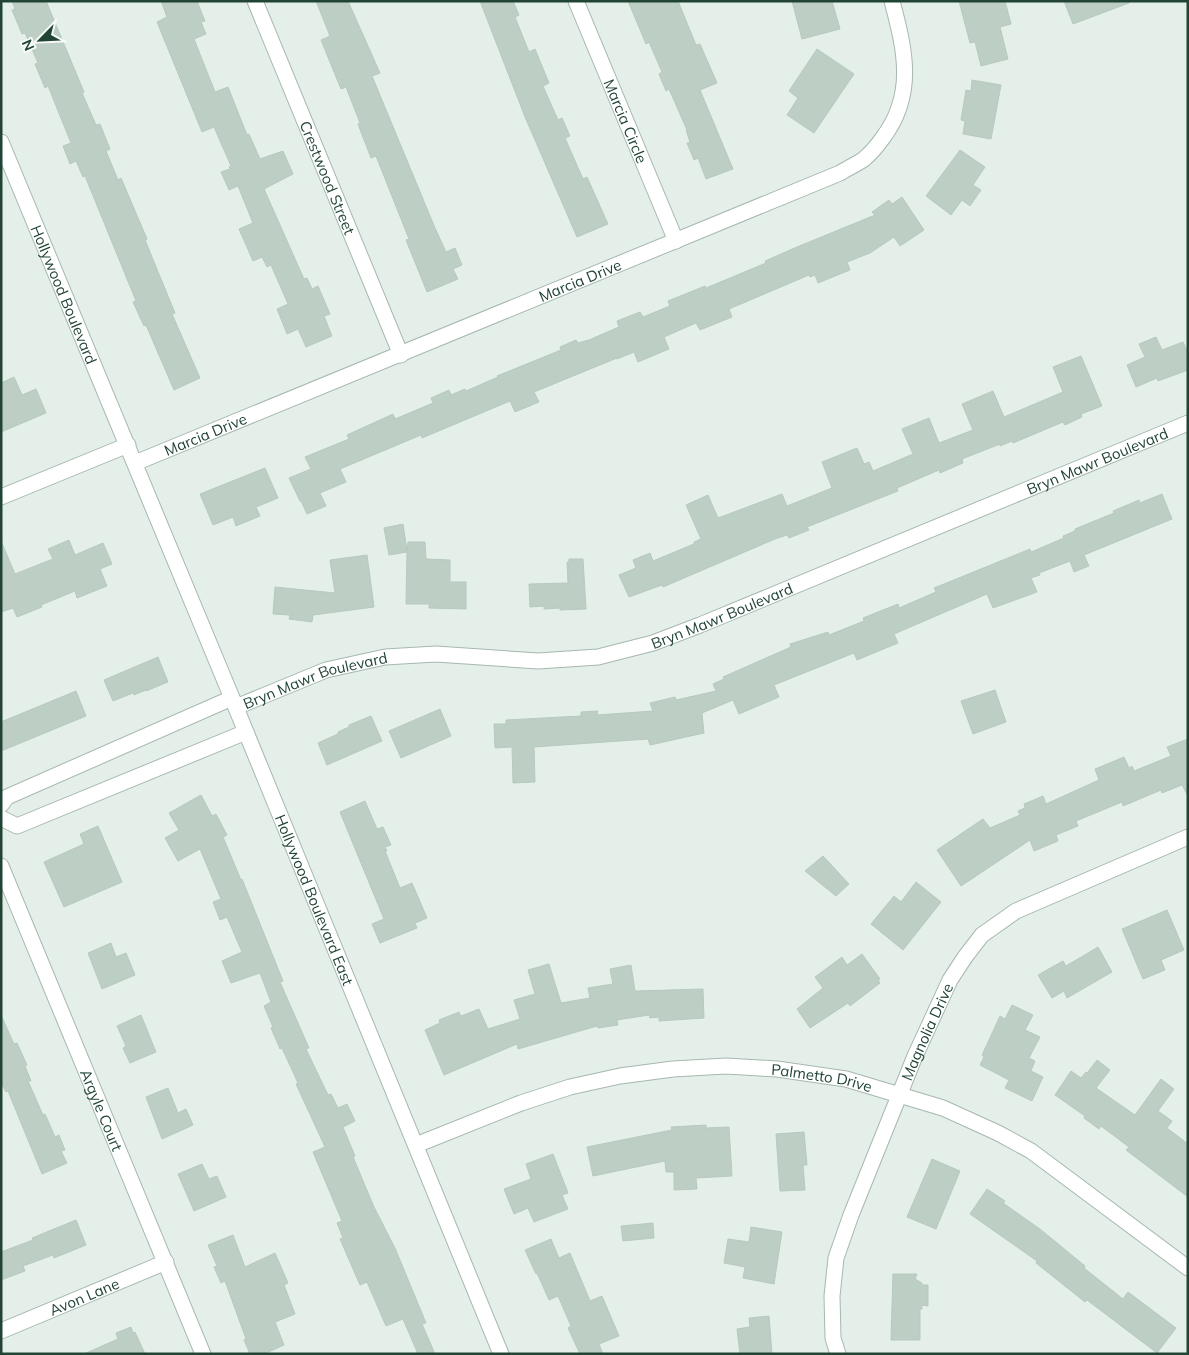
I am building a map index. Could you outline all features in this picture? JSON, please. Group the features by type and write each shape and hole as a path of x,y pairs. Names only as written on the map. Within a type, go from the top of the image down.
{"street":[{"name":"Crestwood Street","path":"255,1 401,355"},
{"name":"Marcia Circle","path":"576,1 676,242"},
{"name":"Marcia Drive","path":"135,464 840,173 864,158 874,149 888,130 899,110 904,88 905,64 902,41 892,1"},
{"name":"Hollywood Boulevard","path":"1,142 6,168 128,445"},
{"name":"Bryn Mawr Boulevard","path":"1,805 7,797 234,703 326,670 385,656 436,654 538,661 598,656 653,643 709,622 1188,423"},
{"name":"Hollywood Boulevard East","path":"128,445 501,1354"},
{"path":"1,497 128,445"},
{"name":"Bryn Mawr Boulevard","path":"1,818 17,826 246,732"},
{"name":"Magnolia Drive","path":"838,1354 833,1338 832,1304 836,1258 899,1094 950,980 965,957 982,936 1016,911 1188,838"},
{"name":"Argyle Court","path":"1,866 204,1354"},
{"name":"Palmetto Drive","path":"416,1146 521,1103 570,1087 620,1076 673,1069 726,1066 777,1068 846,1079 899,1094 943,1108 998,1133 1031,1151 1188,1268"},
{"name":"Avon Lane","path":"1,1331 166,1262"}],"building":[{"path":"12,1 46,1 96,125 100,124 110,149 106,151 118,180 121,178 147,239 145,240 175,313 172,314 200,378 174,390 146,325 144,326 133,302 136,301 85,176 83,177 76,161 70,164 63,146 71,143 48,86 45,88 35,64 38,63 25,33 22,34 12,10 15,9"},
{"path":"161,1 197,1 205,21 201,22 206,34 194,39 215,92 228,87 247,135 249,134 260,159 283,151 293,174 264,189 304,279 307,278 312,289 318,286 330,314 324,316 332,336 306,347 298,329 287,334 277,309 288,304 271,265 267,267 262,257 253,261 239,229 253,223 238,186 229,190 221,172 230,169 229,167 231,166 214,127 202,132 157,22 167,17"},
{"path":"316,1 348,1 380,73 372,76 435,228 446,252 455,248 462,265 453,269 458,279 427,292 406,240 409,239 376,156 371,158 346,87 341,89 321,40 330,36"},
{"path":"480,1 513,1 519,15 515,17 529,52 535,49 549,83 543,86 558,120 562,118 570,136 565,138 583,179 587,177 608,224 577,237 525,117"},
{"path":"628,1 678,1 696,45 700,44 717,83 700,90 733,169 706,179 698,158 694,160 687,143 690,142 687,130 669,89 666,91 659,74 662,72 649,42 646,44"},
{"path":"792,1 832,1 840,29 802,39"},
{"path":"959,1 1005,1 1011,24 1000,27 1008,59 981,66 975,42 970,43"},
{"path":"1064,1 1129,1 1129,3 1073,24"},
{"path":"817,49 854,74 814,133 787,115 798,98 789,91"},
{"path":"972,80 1001,85 991,139 963,134 965,121 961,120 966,90 971,91"},
{"path":"960,150 985,167 973,185 981,190 970,206 962,200 951,215 926,196"},
{"path":"902,197 924,230 900,246 894,237 870,253 847,262 850,270 818,283 815,275 810,277 809,275 729,309 732,317 700,330 696,323 664,337 669,349 638,362 634,352 534,392 539,402 515,412 510,401 422,438 421,435 340,469 346,482 320,493 326,506 307,514 300,501 289,478 311,469 305,457 349,439 347,435 393,414 395,419 433,403 431,398 449,390 451,395 465,389 466,391 561,350 560,347 576,340 578,343 589,340 619,327 617,321 640,312 643,317 670,306 668,301 705,286 706,288 766,263 765,261 797,247 875,215 872,212 889,200 892,204"},
{"path":"1156,337 1162,350 1183,342 1188,353 1188,370 1158,381 1157,378 1136,387 1127,365 1145,357 1139,344"},
{"path":"1081,356 1102,406 1081,414 1082,417 1065,425 1063,422 1013,443 1012,441 1000,446 1000,444 962,459 963,463 940,473 939,470 897,488 898,491 807,527 809,530 789,538 787,535 775,539 663,587 662,585 629,597 619,575 636,568 633,560 650,553 653,561 694,544 694,542 701,539 686,505 708,495 718,518 782,494 787,506 832,488 822,462 857,448 864,464 869,462 873,471 913,454 902,429 929,418 939,443 973,430 962,404 993,391 1004,417 1063,392 1053,367"},
{"path":"14,377 22,395 36,389 46,413 1,432 1,383"},
{"path":"265,468 278,498 256,507 260,516 236,526 233,517 213,525 200,494"},
{"path":"1162,494 1172,519 1084,555 1089,566 1074,572 1070,561 1039,573 1040,575 1031,578 1037,592 993,608 987,594 894,634 898,643 857,660 854,653 774,685 779,697 739,714 733,700 702,713 704,733 650,745 648,739 534,747 535,782 513,783 512,747 495,748 494,724 506,724 506,720 581,716 581,712 598,711 597,715 653,711 650,703 675,697 676,700 716,691 713,684 724,679 723,677 791,647 790,644 828,632 829,635 864,621 863,618 898,604 899,608 936,592 934,588 1030,549 1031,552 1064,538 1063,536 1075,531 1075,529 1114,513 1113,511 1139,500 1140,503"},
{"path":"403,524 407,551 408,542 425,542 426,559 450,560 450,582 466,582 466,609 429,608 429,604 406,604 407,552 389,555 384,528"},
{"path":"69,540 75,555 103,543 112,564 100,569 107,586 77,598 75,591 17,617 13,608 1,612 1,541 15,574 53,559 48,549"},
{"path":"367,555 374,607 313,615 312,622 289,619 290,615 273,614 275,587 335,593 330,560"},
{"path":"569,559 583,559 586,609 560,610 560,608 544,609 544,606 530,607 529,584 568,583 567,562 569,562"},
{"path":"158,657 168,682 113,701 104,680"},
{"path":"995,690 1006,722 973,734 961,701"},
{"path":"76,691 86,716 1,751 1,722"},
{"path":"440,709 451,736 401,758 389,731"},
{"path":"371,716 382,741 327,765 318,743 338,734 338,732 349,727 349,725"},
{"path":"1188,739 1188,796 1182,785 1162,793 1161,790 1123,806 1122,802 1076,821 1078,826 1056,835 1058,841 1034,851 1030,840 961,886 937,850 983,819 990,828 1020,815 1018,811 1025,808 1024,804 1043,796 1046,804 1099,780 1095,769 1124,757 1129,768 1132,766 1134,771 1171,756 1167,747"},
{"path":"201,795 212,816 216,814 227,835 223,837 283,981 280,982 309,1048 306,1049 328,1095 331,1094 338,1108 347,1104 355,1121 343,1127 355,1156 353,1157 374,1207 395,1248 426,1323 422,1324 435,1354 418,1354 403,1319 386,1326 367,1282 360,1285 340,1239 343,1238 337,1223 342,1221 313,1152 325,1147 296,1084 298,1083 271,1028 273,1027 264,1006 271,1002 260,973 231,983 222,961 242,952 227,917 220,920 213,902 221,899 200,849 178,861 165,838 179,830 169,813"},
{"path":"365,801 377,829 383,827 391,845 385,847 387,851 385,851 400,888 412,883 427,918 415,923 417,928 380,943 372,924 384,919 340,812"},
{"path":"98,826 122,882 64,907 44,862 84,844 80,834"},
{"path":"823,856 849,884 836,896 805,871"},
{"path":"916,882 941,902 903,950 871,924 894,896 901,902"},
{"path":"1167,910 1184,950 1161,960 1165,970 1143,979 1122,929"},
{"path":"111,943 116,957 126,953 135,975 102,989 88,953"},
{"path":"1098,947 1112,972 1067,998 1064,991 1052,998 1038,975 1063,961 1066,966"},
{"path":"862,954 880,979 878,980 880,983 850,1006 848,1003 810,1028 797,1009 823,988 815,977 842,957 847,965"},
{"path":"549,964 561,1003 590,998 588,988 613,984 610,969 631,965 635,991 703,989 704,1018 659,1021 659,1017 650,1018 649,1015 617,1020 618,1025 598,1028 597,1026 518,1049 517,1044 444,1075 425,1030 440,1023 439,1020 459,1012 461,1016 479,1009 488,1029 520,1019 514,1000 535,994 528,970"},
{"path":"1012,1005 1033,1015 1025,1030 1040,1037 1029,1058 1035,1061 1031,1071 1043,1077 1032,1101 1005,1088 1009,1080 980,1065 984,1057 982,1055 1000,1016 1005,1019"},
{"path":"1,1015 14,1044 17,1043 27,1065 25,1066 31,1081 28,1081 43,1115 45,1114 55,1137 59,1135 65,1150 61,1151 67,1163 42,1174 8,1091 6,1092 1,1082"},
{"path":"141,1015 156,1052 130,1063 123,1048 126,1046 117,1026"},
{"path":"1097,1060 1110,1070 1096,1088 1135,1115 1161,1079 1174,1089 1158,1111 1172,1121 1167,1128 1188,1144 1188,1197 1126,1150 1129,1147 1101,1126 1099,1129 1084,1118 1085,1116 1055,1095 1071,1071 1081,1078"},
{"path":"168,1088 178,1113 186,1109 193,1125 162,1139 146,1097"},
{"path":"706,1125 706,1128 729,1127 732,1176 696,1178 697,1189 674,1190 674,1172 666,1172 665,1161 593,1176 587,1147 672,1130 671,1127"},
{"path":"804,1132 807,1165 803,1165 805,1190 780,1191 776,1134"},
{"path":"553,1154 568,1193 562,1195 568,1209 534,1222 528,1208 514,1214 504,1189 531,1179 526,1164"},
{"path":"932,1159 960,1171 936,1229 907,1217"},
{"path":"202,1164 209,1179 217,1176 226,1197 194,1211 178,1174"},
{"path":"987,1189 1005,1201 1003,1203 1040,1229 1123,1299 1128,1292 1176,1328 1157,1353 1087,1300 1085,1302 1036,1263 1037,1261 970,1214"},
{"path":"76,1220 86,1245 54,1258 53,1255 23,1266 25,1271 1,1280 1,1252 33,1240 32,1238"},
{"path":"653,1223 654,1238 623,1241 621,1226"},
{"path":"751,1227 782,1232 774,1284 743,1278 745,1267 724,1263 728,1239 749,1242"},
{"path":"233,1235 245,1267 275,1253 288,1283 284,1285 295,1314 275,1322 284,1345 264,1354 250,1354 225,1281 221,1283 214,1267 217,1266 208,1245"},
{"path":"551,1239 559,1258 570,1253 590,1301 602,1296 619,1336 599,1344 603,1354 580,1354 568,1328 571,1326 558,1296 549,1300 525,1250"},
{"path":"893,1274 917,1274 915,1279 922,1283 922,1285 928,1285 928,1306 922,1305 922,1309 920,1309 920,1340 891,1340"},
{"path":"769,1316 772,1354 740,1354 737,1329 750,1327 749,1318"},
{"path":"131,1327 145,1354 84,1354 118,1339 116,1333"}]}
